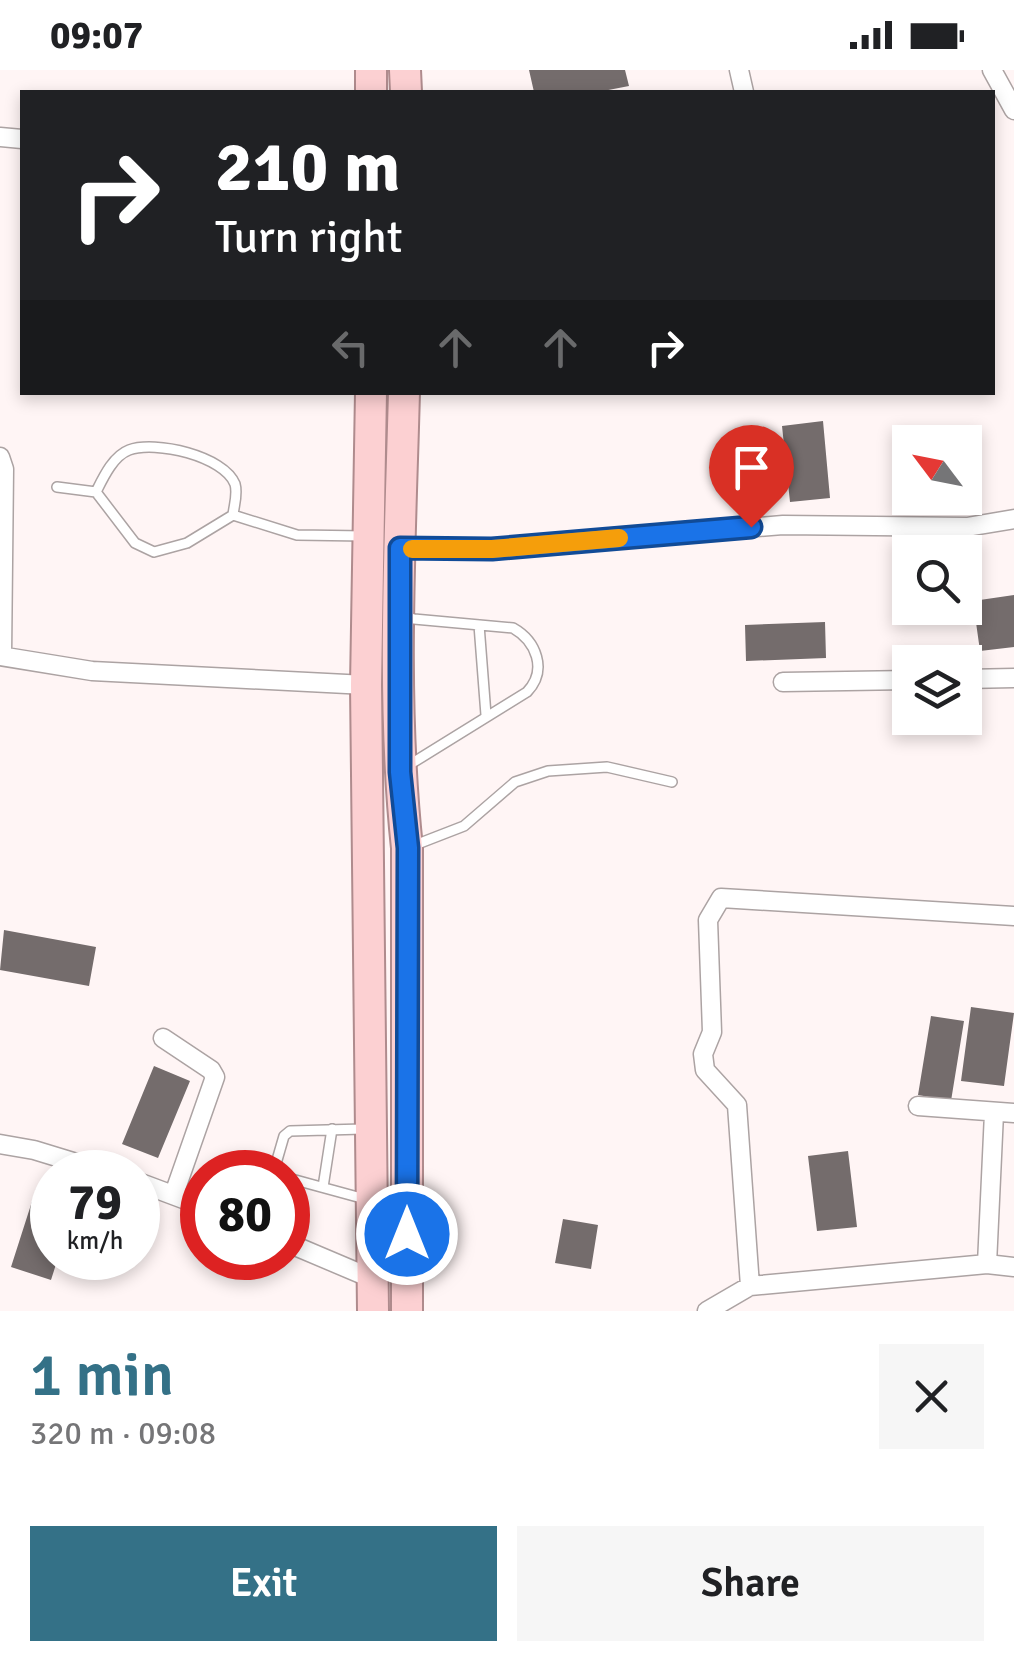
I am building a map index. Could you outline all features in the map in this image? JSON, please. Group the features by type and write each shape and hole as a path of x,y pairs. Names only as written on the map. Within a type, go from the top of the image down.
{"highway":[{"path":"371,395 366,684 373,1311"},
{"path":"404,395 399,614 400,772 408,848 406,1311"}],"street":[{"path":"992,70 1014,110"},
{"path":"0,457 4,469 1,656 92,671 366,684"},
{"path":"400,548 492,549 783,525 967,526 1014,519"},
{"path":"982,679 1014,678"},
{"path":"783,682 892,680"},
{"path":"750,1286 737,1104 705,1070 703,1054 712,1032 708,920 721,898 1014,916"},
{"path":"163,1038 211,1070 215,1077 174,1194"},
{"path":"918,1106 1014,1113"},
{"path":"987,1264 994,1112"},
{"path":"0,1144 34,1150"},
{"path":"160,1189 180,1197"},
{"path":"310,1252 372,1279"},
{"path":"707,1311 750,1286 987,1264 1014,1268"}],"lane":[{"path":"96,492 120,456 130,450 189,452 216,464 233,480 236,490 232,515"},
{"path":"56,488 96,492 134,543 154,552 187,543 232,515 297,535 368,536"},
{"path":"399,614 414,619 513,628 534,644 538,673 528,692 400,772"},
{"path":"479,626 486,715"},
{"path":"408,848 464,826 516,782 548,770 607,767 672,782"},
{"path":"281,1150 286,1133 298,1129 371,1129"},
{"path":"324,1187 332,1129"},
{"path":"310,1184 372,1202"}],"building":[{"path":"529,70 625,70 629,86 608,90 534,90"},
{"path":"823,421 830,498 790,502 782,426"},
{"path":"1014,595 1014,647 982,651 976,625 982,625 982,600"},
{"path":"825,622 826,658 746,661 745,625"},
{"path":"4,930 96,947 89,986 0,970"},
{"path":"971,1007 1014,1013 1004,1086 961,1081"},
{"path":"931,1016 964,1021 951,1101 918,1095"},
{"path":"154,1066 190,1081 160,1153 160,1150 137,1150 122,1144"},
{"path":"848,1151 857,1227 817,1231 808,1156"},
{"path":"30,1208 30,1273 11,1267"},
{"path":"563,1219 598,1225 591,1269 555,1263"}],"slow traffic":[{"path":"412,549 492,549 619,538"}],"route":[{"path":"407,1234 408,848 400,772 400,548 492,549 751,527"}]}
